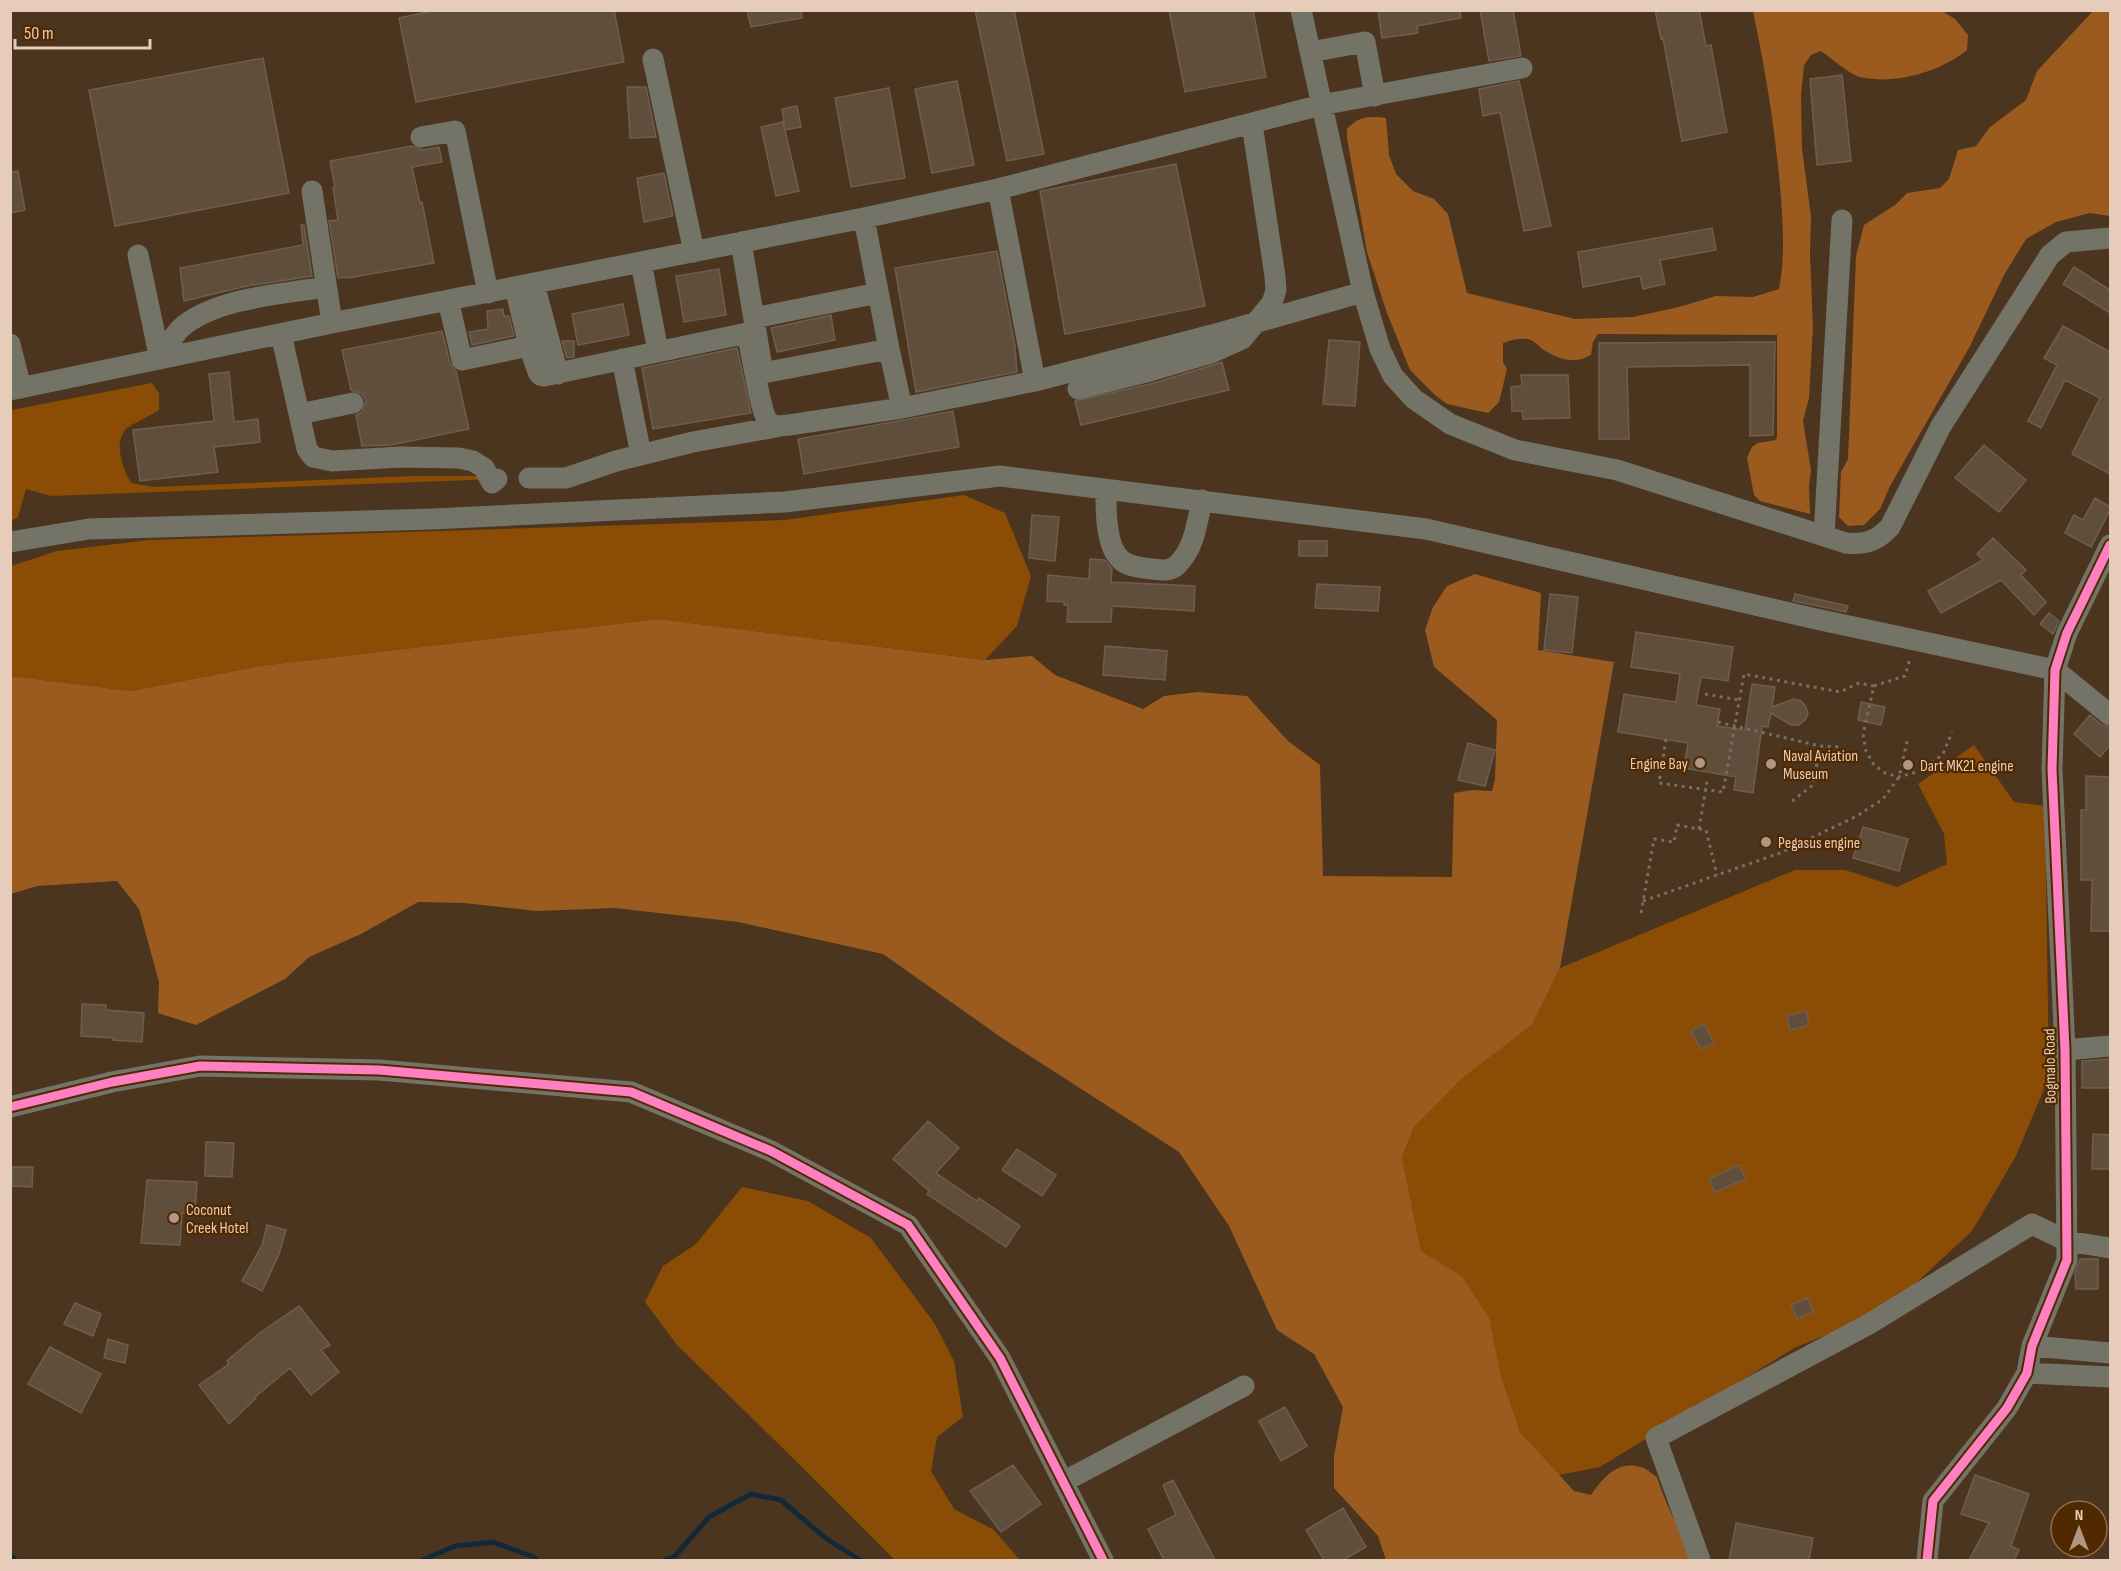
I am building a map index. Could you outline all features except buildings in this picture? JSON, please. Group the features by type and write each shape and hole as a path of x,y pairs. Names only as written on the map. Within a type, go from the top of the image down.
{"street":[{"path":"1301,10 1363,292 1380,349 1393,376 1414,399 1450,424 1515,450 1617,470 1824,536 1858,544 1870,542 1882,536 1890,527 1941,426 2050,255 2066,242 2110,238"},
{"path":"1310,52 1365,42 1375,96"},
{"path":"653,59 694,252"},
{"path":"10,344 16,389 332,323 864,218 998,189 1321,105 1522,68"},
{"path":"1078,389 1211,353 1242,339 1272,303 1276,290 1252,123"},
{"path":"421,137 455,131 488,292"},
{"path":"998,189 1035,381"},
{"path":"312,191 332,323"},
{"path":"864,218 902,408"},
{"path":"1824,536 1842,220"},
{"path":"741,242 763,373 890,349"},
{"path":"138,255 160,359"},
{"path":"641,262 658,351"},
{"path":"525,285 530,346 540,375 558,374 747,333 767,420 781,426"},
{"path":"525,285 558,374"},
{"path":"160,359 179,329 201,314 239,302 326,286"},
{"path":"530,478 566,478 693,442 902,408 1035,381 1363,292"},
{"path":"754,318 878,293"},
{"path":"448,300 462,360 530,346"},
{"path":"281,334 307,449 314,457 332,461 401,457 459,458 473,461 484,468 492,483 497,479"},
{"path":"622,359 641,455"},
{"path":"299,414 353,403"},
{"path":"10,542 89,529 432,519 785,502 1000,476 1426,529 1816,619 2055,670 2110,715"},
{"path":"1106,489 1106,514 1113,549 1121,560 1136,567 1167,570 1177,566 1193,541 1202,500"},
{"name":"Bogmalo Road","path":"1927,1560 1933,1501 2007,1408 2027,1372 2032,1346 2067,1260 2065,1050 2052,769 2055,670 2067,633 2110,545"},
{"path":"2065,1050 2110,1046"},
{"path":"10,1107 112,1082 200,1066 379,1070 631,1092 771,1151 908,1225 1000,1358 1103,1560"},
{"path":"1700,1560 1656,1438 1869,1324 2032,1224 2067,1241 2110,1248"},
{"path":"2032,1346 2110,1353"},
{"path":"2027,1372 2110,1377"},
{"path":"1063,1482 1244,1386"}],"path":[{"path":"1666,739 1659,783 1723,792 1744,674 1840,692 1859,683 1874,686 1905,676 1915,640"},
{"path":"1874,686 1863,734 1866,751 1874,765 1885,773 1899,777 1923,770 1943,754 1952,732"},
{"path":"1705,694 1739,700"},
{"path":"1718,722 1820,746 1841,747"},
{"path":"1643,901 1780,853 1857,816 1883,799 1899,777 1908,737"},
{"path":"1792,801 1813,785 1820,746"},
{"path":"1699,829 1707,781"},
{"path":"1641,913 1654,839 1674,842 1677,825 1706,830 1717,875"}],"shaded area":[{"path":"1753,11 1942,11 1955,19 1968,35 1967,50 1956,58 1931,70 1902,78 1860,77 1821,51 1811,55 1804,65 1801,96 1802,148 1811,217 1813,328 1809,398 1803,421 1811,470 1810,514 1760,501 1754,495 1747,458 1752,447 1758,443 1776,440 1777,437 1777,335 1598,334 1593,342 1591,355 1578,360 1566,360 1554,356 1531,340 1517,339 1503,343 1503,362 1507,369 1499,402 1488,413 1447,404 1435,395 1410,370 1387,313 1367,252 1347,138 1347,129 1360,119 1386,118 1389,155 1396,174 1413,191 1434,199 1448,214 1467,293 1575,319 1633,317 1716,296 1753,297 1779,289 1783,243 1779,174 1770,104"},
{"path":"2093,11 2110,11 2110,216 2090,213 2056,222 2026,239 2004,275 1970,346 1890,486 1880,509 1864,525 1848,526 1839,517 1841,472 1848,459 1856,256 1864,225 1895,205 1907,193 1940,188 1949,179 1958,150 1976,146 1990,127 2026,100 2037,71"},
{"path":"152,383 159,393 159,410 126,429 120,441 122,463 131,483 154,487 413,476 482,476 497,479 51,496 26,489 18,517 11,521 11,410"},
{"path":"964,495 1005,513 1031,576 1017,626 985,660 658,619 260,666 131,691 11,676 11,566 57,551 149,540 784,520"},
{"path":"1475,574 1541,593 1538,650 1614,662 1560,968 1532,1025 1462,1078 1414,1127 1402,1157 1421,1251 1462,1276 1489,1318 1501,1377 1520,1432 1574,1491 1591,1495 1605,1477 1624,1466 1642,1468 1657,1477 1669,1509 1694,1560 1386,1560 1378,1536 1334,1488 1334,1456 1343,1407 1314,1354 1277,1330 1229,1226 1179,1152 1002,1038 883,954 738,922 615,908 537,911 464,903 418,902 361,934 309,957 285,979 196,1025 158,1013 159,982 139,909 117,881 37,886 11,894 11,676 131,691 260,666 658,619 985,660 1032,656 1055,675 1143,709 1164,696 1198,692 1247,696 1288,741 1320,765 1323,876 1452,877 1454,793 1472,790 1492,791 1495,780 1497,720 1434,667 1425,630 1433,607 1447,586"},
{"path":"1974,745 2014,802 2045,806 2049,1077 2016,1156 1972,1231 1886,1311 1796,1347 1600,1467 1559,1475 1520,1432 1462,1276 1421,1251 1402,1157 1414,1127 1462,1077 1532,1025 1560,968 1795,870 1845,870 1897,887 1947,864 1944,834 1918,784"},
{"path":"742,1187 808,1201 871,1238 935,1324 954,1361 963,1417 937,1437 931,1471 954,1509 994,1530 1020,1560 895,1560 677,1345 645,1302 663,1266 696,1244"}],"waterway":[{"path":"665,1560 675,1556 709,1517 751,1494 781,1500 824,1537 860,1560"},
{"path":"423,1560 455,1546 493,1542 534,1557 536,1560"},
{"path":"10,1554 15,1560"}],"cycle path":[{"path":"1927,1560 1933,1501 2007,1408 2027,1373 2032,1346 2067,1260 2065,1050 2052,769 2055,670 2067,633 2110,545"},
{"path":"10,1107 112,1082 200,1066 379,1070 631,1092 771,1151 908,1225 1000,1358 1103,1560"}],"place":[{"name":"Engine Bay","path":"1700,763"},
{"name":"Naval Aviation Museum","path":"1771,764"},
{"name":"Dart MK21 engine","path":"1908,765"},
{"name":"Pegasus engine","path":"1766,842"},
{"name":"Coconut Creek Hotel","path":"174,1218"}]}
